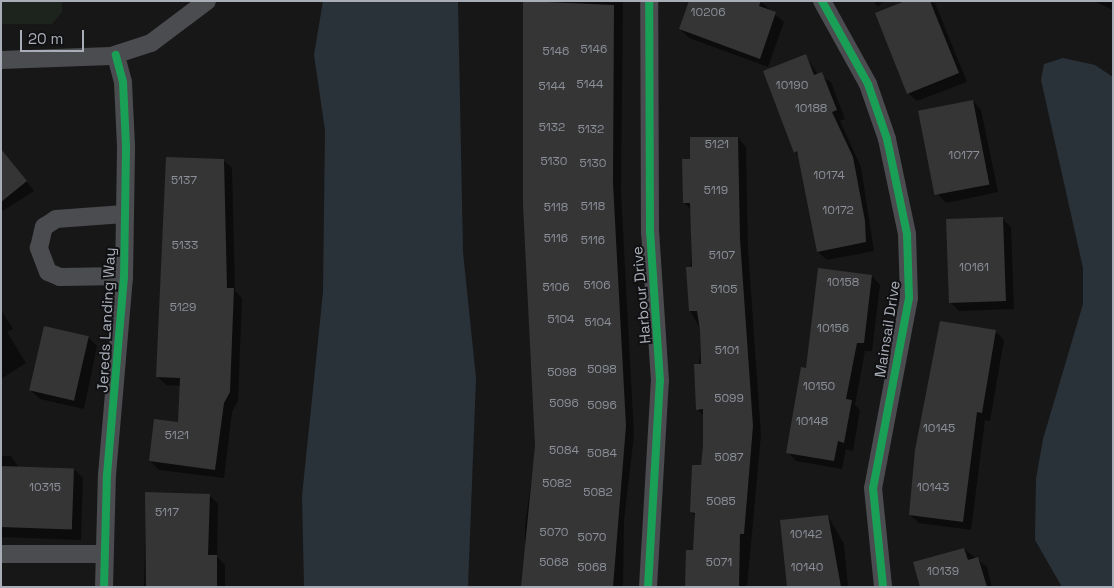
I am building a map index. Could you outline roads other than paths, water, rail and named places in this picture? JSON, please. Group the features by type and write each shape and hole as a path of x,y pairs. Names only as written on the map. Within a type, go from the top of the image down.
{"street":[{"path":"1,60 116,55 151,43 207,1"},
{"name":"Harbour Drive","path":"648,587 660,381 650,232 649,1"},
{"name":"Mainsail Drive","path":"822,1 868,84 887,139 907,234 909,298 874,488 883,587"},
{"name":"Jereds Landing Way","path":"104,587 104,554 124,276 125,111 116,55"},
{"path":"124,214 56,219 44,228 39,248 48,272 60,277 124,276"},
{"path":"1,554 104,554"}]}
